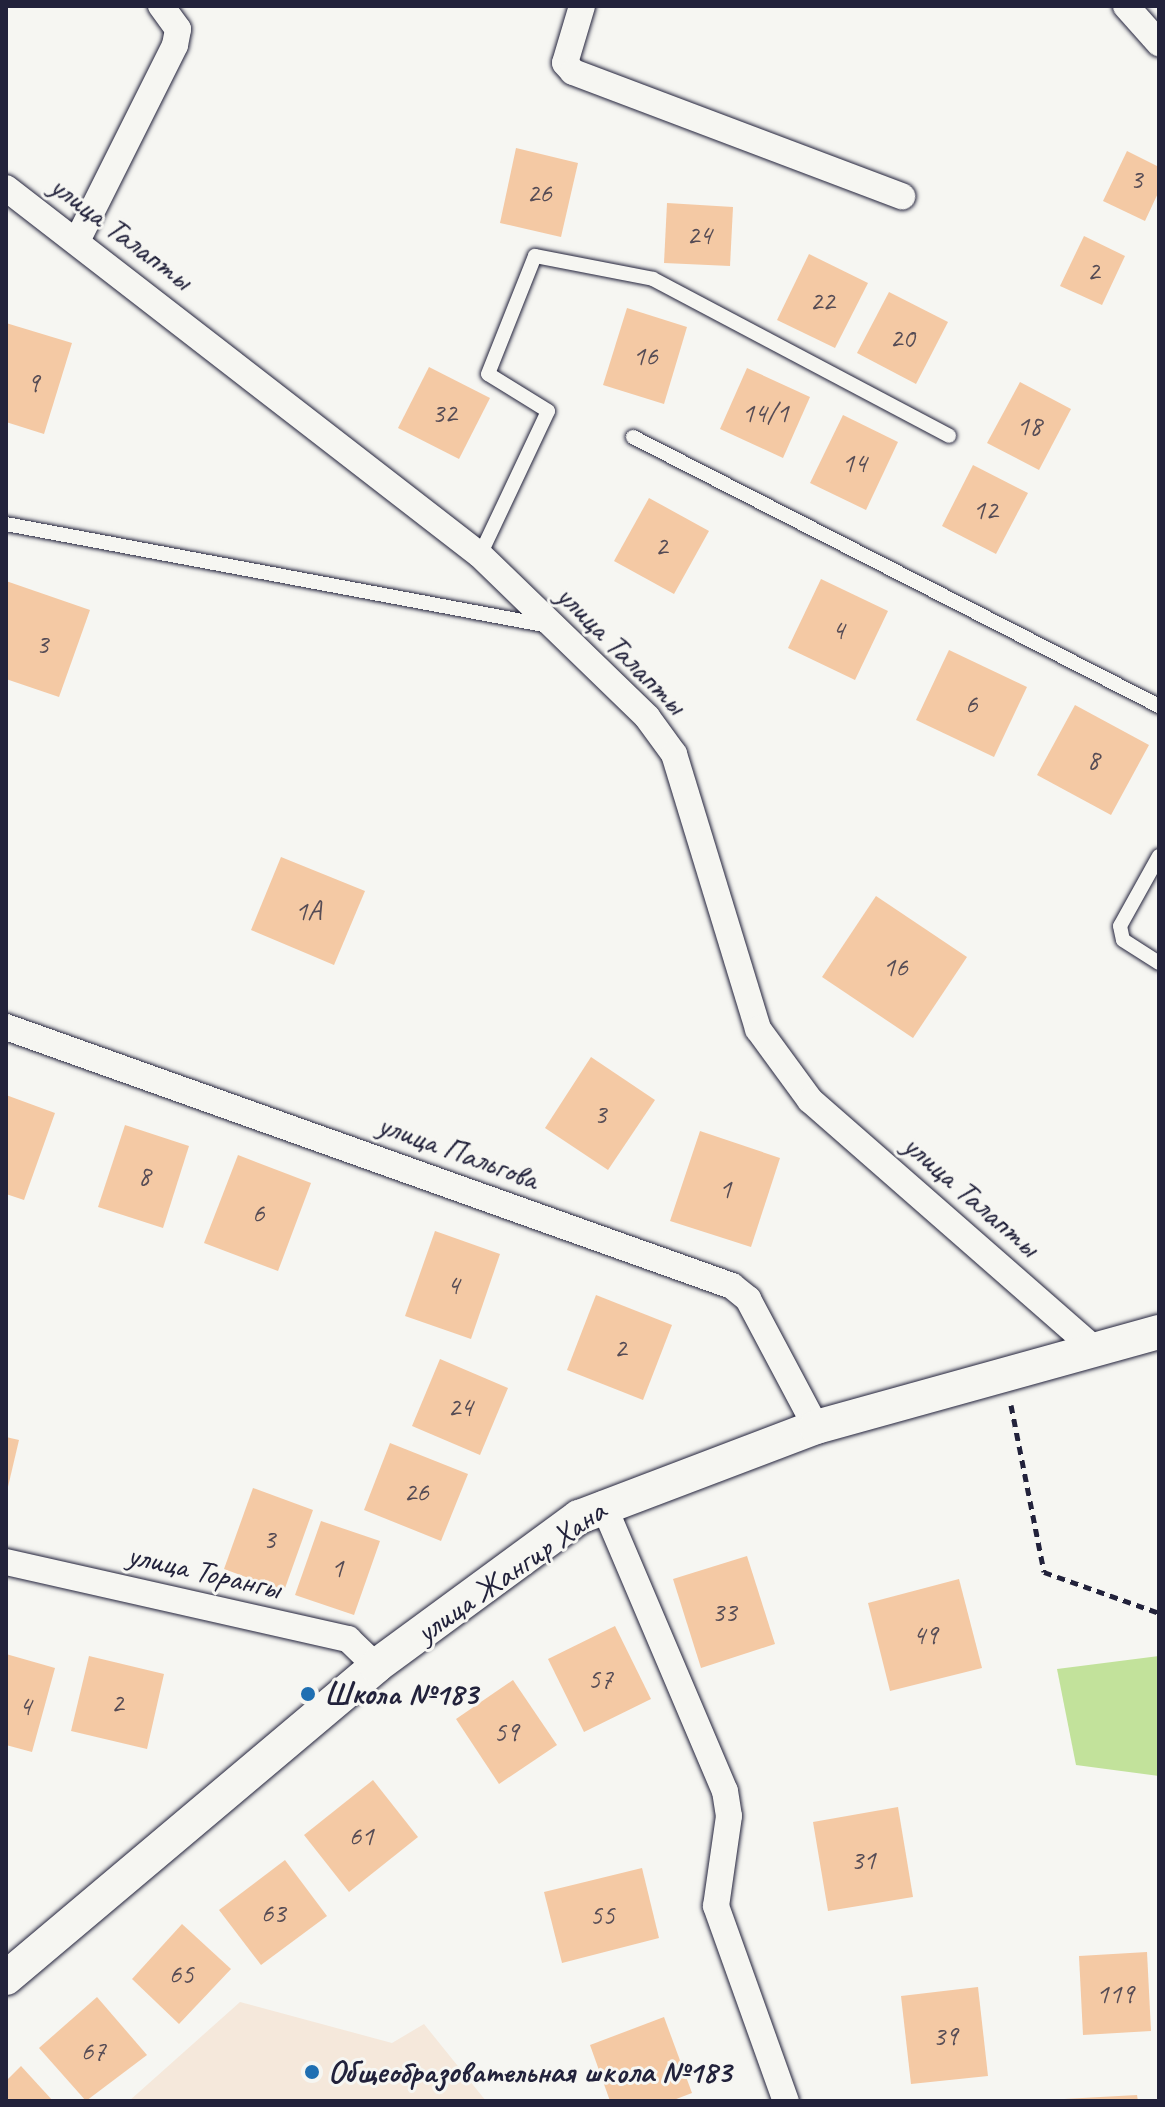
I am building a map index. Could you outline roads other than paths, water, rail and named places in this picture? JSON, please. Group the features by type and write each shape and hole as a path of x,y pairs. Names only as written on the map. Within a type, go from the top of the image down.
{"street":[{"path":"77,241 175,45 178,29 161,6"},
{"path":"582,6 565,63 573,72 902,196"},
{"path":"1126,6 1159,43"},
{"name":"улица Талапты","path":"6,188 480,555 647,717 674,754 758,1029 810,1100 1092,1347"},
{"name":"улица Пальгова","path":"6,1027 732,1286 748,1299 816,1427"},
{"name":"улица Жангир Хана","path":"6,1978 376,1666 603,1504 816,1427 1092,1347 1159,1332"},
{"path":"603,1504 725,1791 729,1816 716,1906 786,2101"},
{"name":"улица Торангы","path":"6,1562 348,1639 376,1666"}],"lane":[{"path":"480,555 548,411 488,374 535,256 653,279 949,436"},
{"path":"633,437 1159,706"},
{"path":"6,524 550,626"},
{"path":"1159,856 1120,926 1123,940 1159,963"}],"place":[{"name":"Школа №183","path":"308,1694"},
{"name":"Общеобразовательная школа №183","path":"312,2072"}]}
